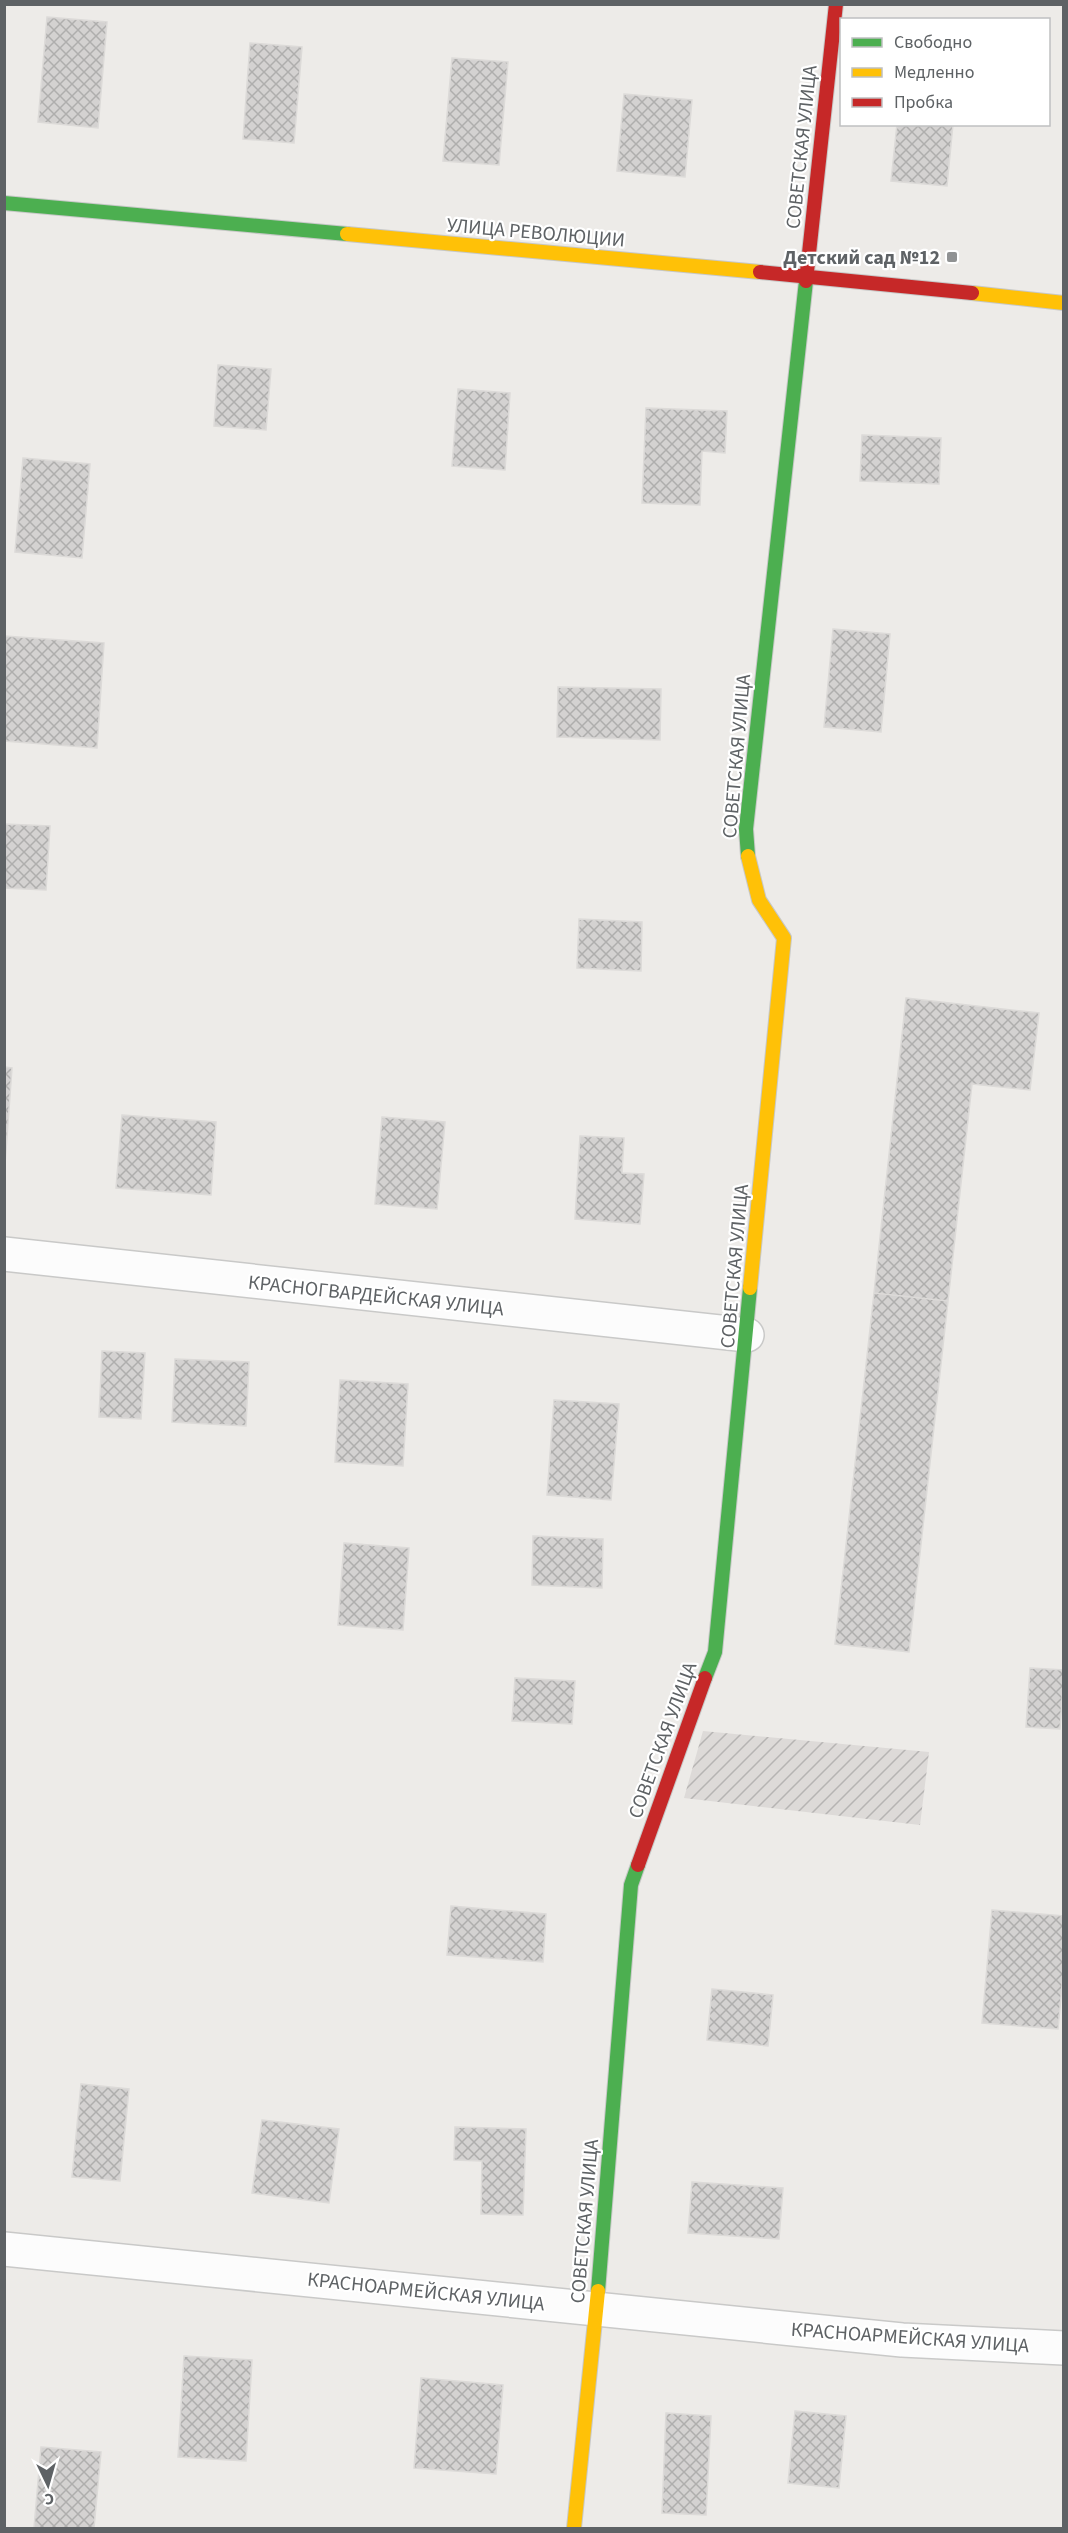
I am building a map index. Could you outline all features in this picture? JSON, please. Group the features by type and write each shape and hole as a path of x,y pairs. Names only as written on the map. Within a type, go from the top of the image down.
{"street":[{"name":"СОВЕТСКАЯ УЛИЦА","path":"574,2529 597,2308 631,1885 715,1652 784,938 767,917 754,890 747,858 746,829 836,4"},
{"name":"УЛИЦА РЕВОЛЮЦИИ","path":"4,203 807,276 1064,303"},
{"name":"КРАСНОГВАРДЕЙСКАЯ УЛИЦА","path":"4,1254 747,1335"},
{"name":"КРАСНОАРМЕЙСКАЯ УЛИЦА","path":"4,2249 902,2340 1064,2348"}],"shaded area":[{"path":"703,1731 929,1752 920,1825 684,1798"}],"building":[{"path":"47,17 107,22 98,128 38,122"},
{"path":"250,43 302,47 294,143 243,139"},
{"path":"452,58 508,62 499,165 443,161"},
{"path":"624,94 692,100 685,177 617,171"},
{"path":"897,126 953,126 947,186 891,181"},
{"path":"218,365 271,369 266,430 214,426"},
{"path":"458,389 510,393 505,470 452,466"},
{"path":"646,408 727,411 725,453 702,451 700,505 642,503"},
{"path":"862,435 941,438 939,484 860,481"},
{"path":"23,458 90,464 82,558 15,552"},
{"path":"833,629 890,634 881,732 824,727"},
{"path":"4,636 104,643 97,748 4,741"},
{"path":"558,687 661,689 660,740 557,737"},
{"path":"4,824 50,826 46,890 4,888"},
{"path":"579,919 642,922 641,971 577,968"},
{"path":"906,998 1039,1013 1030,1090 972,1084 948,1301 874,1293"},
{"path":"4,1067 12,1068 5,1164 4,1164"},
{"path":"122,1115 216,1122 211,1195 116,1188"},
{"path":"382,1117 445,1122 437,1209 375,1204"},
{"path":"580,1136 624,1138 622,1173 644,1174 640,1224 575,1219"},
{"path":"874,1293 948,1301 909,1652 835,1644"},
{"path":"102,1351 145,1353 141,1419 99,1417"},
{"path":"175,1359 249,1362 246,1426 172,1422"},
{"path":"340,1380 408,1384 403,1466 335,1462"},
{"path":"554,1400 619,1404 611,1500 547,1495"},
{"path":"533,1536 603,1539 602,1588 532,1585"},
{"path":"344,1543 409,1548 403,1630 338,1625"},
{"path":"1030,1668 1064,1670 1060,1729 1026,1727"},
{"path":"515,1678 575,1681 572,1724 512,1721"},
{"path":"451,1906 546,1914 543,1962 447,1955"},
{"path":"992,1910 1064,1916 1064,1964 1058,2029 982,2023"},
{"path":"712,1989 773,1995 768,2046 707,2040"},
{"path":"81,2084 129,2089 120,2181 72,2177"},
{"path":"262,2120 339,2129 329,2203 252,2193"},
{"path":"455,2127 526,2129 523,2215 481,2214 482,2161 454,2160"},
{"path":"692,2182 783,2188 779,2239 688,2233"},
{"path":"184,2356 252,2360 246,2461 178,2457"},
{"path":"421,2378 503,2385 496,2474 414,2468"},
{"path":"795,2411 846,2416 839,2488 788,2483"},
{"path":"666,2413 711,2416 706,2515 662,2513"},
{"path":"41,2447 101,2452 94,2528 34,2528"}],"traffic: fast":[{"path":"4,203 347,234"},
{"path":"748,856 746,829 806,281"},
{"path":"705,1678 715,1652 750,1288"},
{"path":"598,2291 631,1885 638,1865"}],"traffic: slow":[{"path":"347,234 760,272"},
{"path":"972,293 1064,303"},
{"path":"748,856 759,900 784,938 750,1288"},
{"path":"574,2528 598,2291"}],"traffic: jam":[{"path":"806,281 836,4"},
{"path":"760,272 972,293"},
{"path":"638,1865 705,1678"}],"place":[{"name":"Детский сад №12","path":"952,257"}]}
